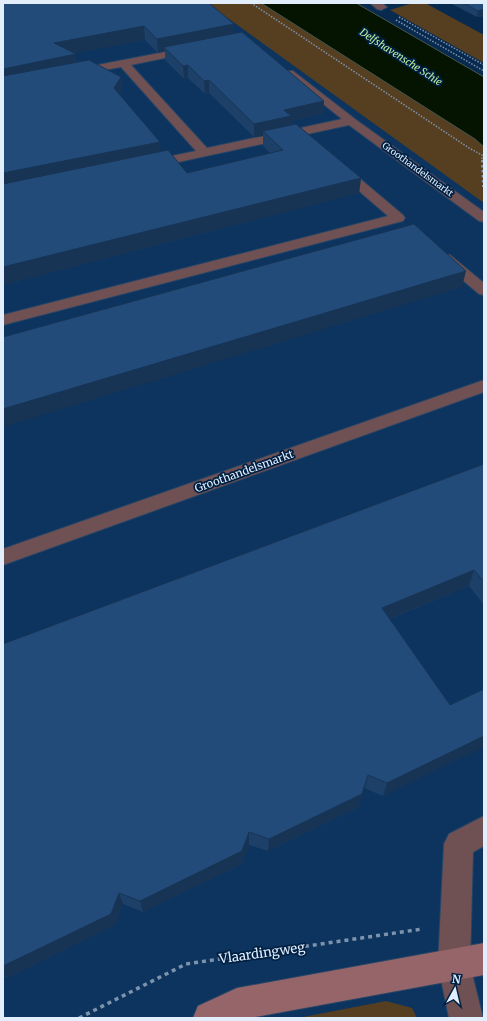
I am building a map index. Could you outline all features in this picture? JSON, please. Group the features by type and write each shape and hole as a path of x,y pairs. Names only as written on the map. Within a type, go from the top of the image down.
{"street":[{"path":"466,1018 469,962 456,924 460,844 484,830"},
{"path":"210,1018 237,1004 469,962"}],"lane":[{"path":"64,75 200,48"},
{"path":"124,63 205,153"},
{"name":"Groothandelsmarkt","path":"283,68 351,121 484,218"},
{"path":"143,166 351,121"},
{"path":"299,133 310,143"},
{"path":"328,158 409,228"},
{"path":"3,320 398,218"},
{"path":"432,247 484,291"},
{"name":"Groothandelsmarkt","path":"3,557 484,386"}],"path":[{"path":"251,3 469,148 482,155 482,187 484,188"},
{"path":"378,5 484,65"},
{"path":"396,15 391,18 484,71"},
{"name":"Vlaardingweg","path":"79,1018 186,964 456,924"}],"shaded area":[{"path":"3,3 285,3 484,138 484,1018 3,1018"},
{"path":"207,3 261,3 475,139 484,147 484,203"},
{"path":"413,3 425,3 484,35 484,63 390,10"},
{"path":"386,1001 412,1008 417,1018 298,1018"}],"water":[{"name":"Delfshavensche Schie","path":"261,3 356,3 484,77 484,147 475,139"}],"building":[{"path":"3,3 209,3 234,24 157,39 144,26 54,43 76,54 3,69"},
{"path":"464,3 484,3 484,9 478,11"},
{"path":"242,32 324,101 284,110 291,116 254,124 209,80 204,81 188,65 183,66 164,47"},
{"path":"89,60 121,77 114,88 160,142 3,173 3,76"},
{"path":"296,124 361,178 3,267 3,184 168,150 187,173 283,150 263,131"},
{"path":"414,224 466,271 3,409 3,337"},
{"path":"484,464 484,582 474,570 382,608 450,705 484,689 484,736 387,783 368,775 362,794 269,839 249,832 242,851 140,901 119,893 111,914 3,966 3,644"}]}
